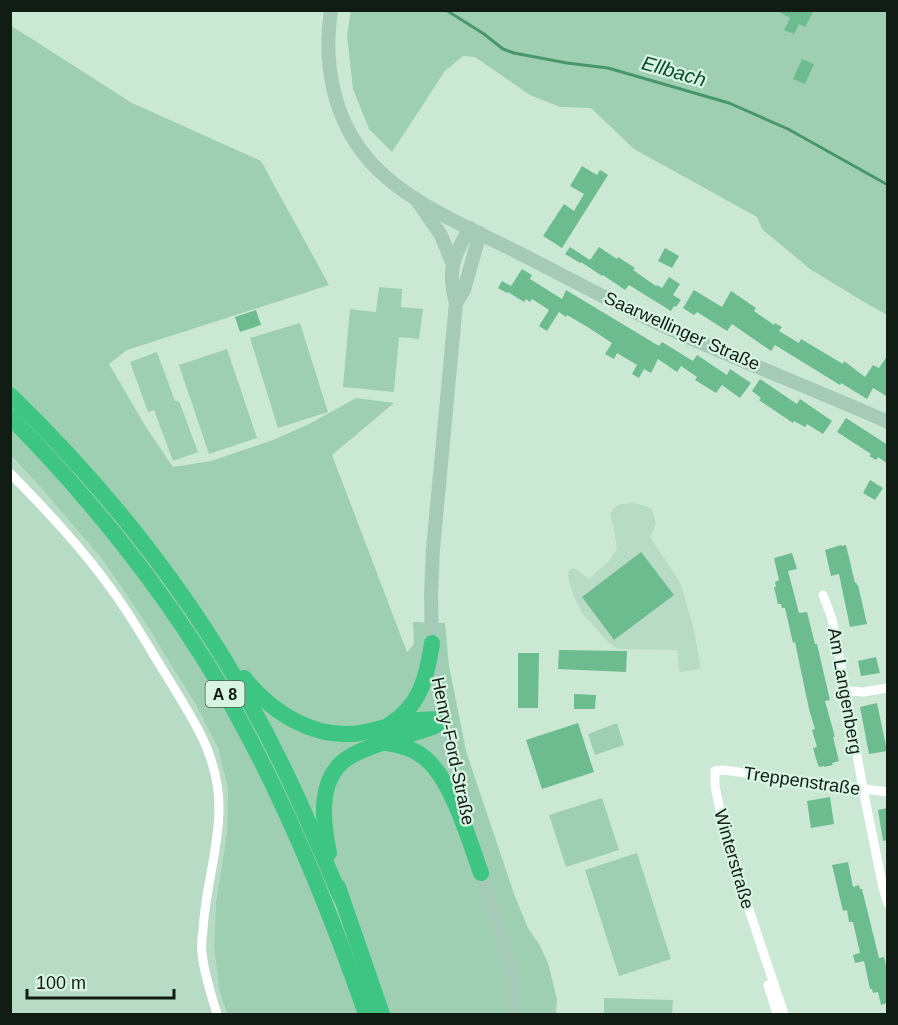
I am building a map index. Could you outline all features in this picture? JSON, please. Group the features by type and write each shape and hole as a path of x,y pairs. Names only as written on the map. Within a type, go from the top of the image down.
{"highway":[{"name":"A 8","path":"10,395 44,428 132,528 208,634 283,766 311,827 340,896 382,1014"},
{"name":"A 8","path":"10,417 81,492 158,590 231,705 296,834 326,905 366,1014"},
{"path":"208,634 256,693 293,720 317,730 385,735 435,726 442,720"},
{"path":"340,896 323,820 328,782 337,768 349,757 374,746 411,707 425,678 432,644"},
{"path":"385,735 426,759 437,771 454,801 481,873"}],"street":[{"path":"331,10 329,66 332,85 344,122 353,140 378,170 417,200 441,235 453,264"},
{"name":"Saarwellinger Straße","path":"417,200 586,288 679,333 888,422"},
{"name":"Henry-Ford-Straße","path":"475,231 456,252 453,264 452,287 456,303 433,549 432,644 442,720 458,793 504,942 512,980 515,1014"},
{"name":"Henry-Ford-Straße","path":"456,303 464,290 475,231"},
{"path":"10,473 74,542 112,589 191,716 209,753 217,785 219,807 203,920 201,951 217,1014"},
{"name":"Am Langenberg","path":"823,595 832,619 863,789 888,904"},
{"path":"846,691 864,692 888,688"},
{"name":"Treppenstraße","path":"716,770 888,792"},
{"name":"Winterstraße","path":"716,770 715,786 727,844 784,1014"},
{"name":"Winterstraße","path":"761,948 763,969 777,1014"}],"shaded area":[{"path":"351,10 887,11 887,315 810,269 763,230 757,217 634,149 591,108 560,107 530,95 475,57 463,56 445,71 392,152 369,129 353,89 347,35"},
{"path":"10,25 132,103 261,161 329,285 127,350 109,364 146,427 173,467 211,461 273,440 307,425 356,398 394,403 332,455 407,652 414,644 413,622 445,623 449,666 466,751 514,894 528,928 548,963 557,999 556,1014 227,1014 219,989 214,947 216,902 227,833 228,789 218,748 196,705 143,619 102,559 11,456"},
{"path":"379,287 402,289 401,307 423,309 419,339 399,337 394,392 343,387 350,309 376,312"},
{"path":"300,323 328,412 278,428 250,338"},
{"path":"227,349 257,438 209,454 179,365"},
{"path":"157,352 175,401 179,401 198,452 173,461 154,410 148,412 130,362"},
{"path":"10,456 43,490 102,559 197,705 218,748 228,789 227,833 216,902 214,947 219,989 227,1014 11,1014"},
{"path":"634,503 652,509 656,524 650,537 680,582 693,626 701,669 679,672 677,650 618,649 609,643 582,613 574,597 568,576 570,569 576,569 589,579 608,562 617,549 610,514 620,504"},
{"path":"617,723 624,745 595,755 588,734"},
{"path":"602,798 619,850 566,867 549,815"},
{"path":"637,853 671,959 619,976 585,870"},
{"path":"604,998 673,1000 672,1014 604,1014"}],"building":[{"path":"776,10 814,10 805,27 799,24 794,34 784,30 790,18"},
{"path":"802,59 814,64 805,84 793,79"},
{"path":"582,166 597,175 600,170 608,175 562,248 543,236 564,204 574,211 584,194 570,186"},
{"path":"570,247 590,260 599,247 635,268 633,270 662,288 669,277 680,284 673,295 681,300 671,311 629,285 625,290 565,254"},
{"path":"665,248 679,256 672,268 658,261"},
{"path":"522,269 532,275 530,279 562,299 566,290 659,346 662,342 693,361 697,355 727,375 730,369 751,383 740,398 722,385 716,393 695,380 697,377 681,366 677,372 658,359 651,373 644,369 639,378 632,374 637,365 617,353 614,359 605,354 612,343 589,328 559,312 547,331 539,326 549,310 532,299 530,302 526,299 524,302 498,288 502,281 511,286"},
{"path":"694,290 722,307 731,291 756,308 754,311 774,325 775,323 782,327 779,331 799,343 801,339 843,364 844,361 865,377 873,365 879,368 888,355 888,397 873,388 867,399 775,345 771,351 732,324 727,331 697,312 694,315 683,308"},
{"path":"256,310 261,325 240,332 235,317"},
{"path":"760,379 797,404 800,399 832,421 823,434 807,424 805,427 794,421 793,423 759,400 761,398 752,391"},
{"path":"846,418 888,445 888,464 878,457 876,460 869,456 871,454 837,432"},
{"path":"870,480 883,488 875,500 863,493"},
{"path":"846,545 867,624 850,627 839,574 831,576 825,550"},
{"path":"641,552 674,595 614,640 582,597"},
{"path":"792,553 797,569 788,571 799,613 807,612 830,700 825,701 839,761 824,767 819,767 816,759 813,748 817,747 812,730 815,729 795,642 793,643 785,608 778,604 774,587 776,587 775,582 779,580 774,558"},
{"path":"559,650 627,651 626,672 558,669"},
{"path":"518,653 539,653 538,708 518,708"},
{"path":"876,657 880,673 861,676 858,661"},
{"path":"574,694 596,695 595,709 574,709"},
{"path":"877,703 887,751 869,754 860,707"},
{"path":"578,723 594,772 542,789 526,740"},
{"path":"830,797 834,824 811,828 807,801"},
{"path":"888,808 888,840 883,841 878,810"},
{"path":"848,862 853,887 859,885 862,889 879,958 884,957 888,975 888,1003 881,1005 878,992 873,993 870,989 864,961 855,963 853,955 860,953 853,922 849,922 847,910 843,911 832,865"}],"waterway":[{"name":"Ellbach","path":"446,10 503,49 514,53 608,68 729,103 788,129 888,185"}]}
